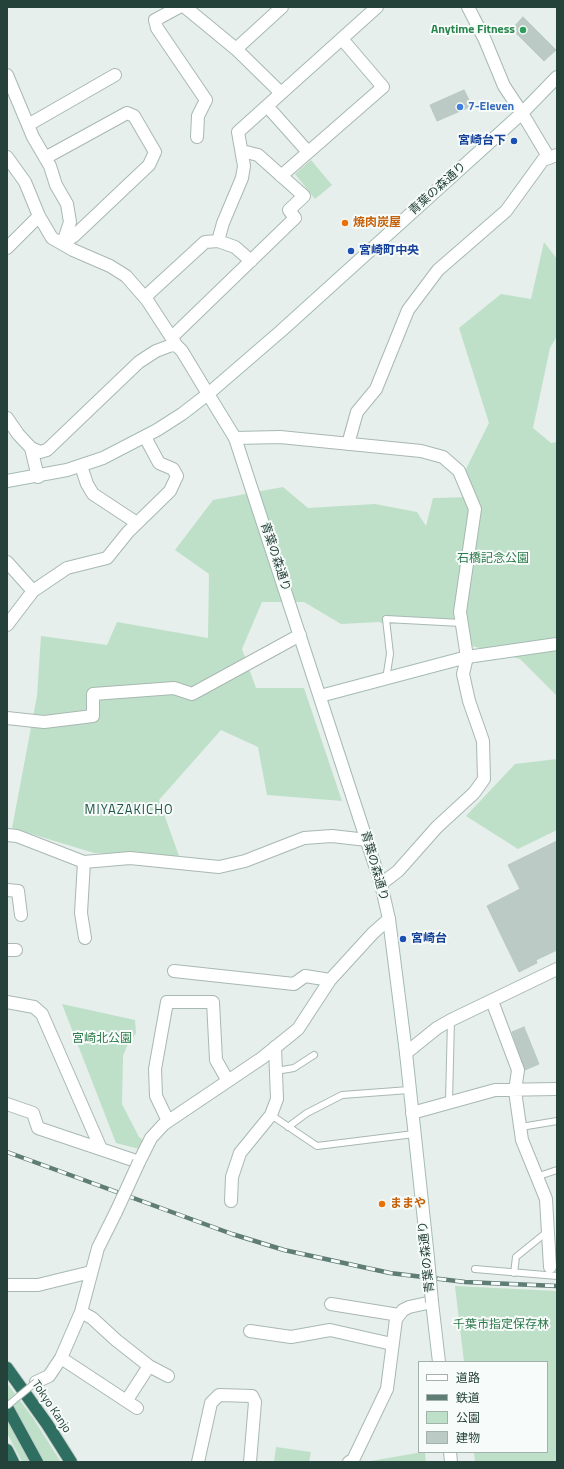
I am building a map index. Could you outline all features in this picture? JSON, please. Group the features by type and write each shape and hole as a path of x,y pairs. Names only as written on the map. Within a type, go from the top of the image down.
{"highway":[{"name":"Tokyo Kanjo","path":"7,1368 47,1424 71,1462"},
{"path":"7,1407 37,1462"},
{"path":"7,1450 13,1462"}],"street":[{"path":"179,7 155,20 157,28 206,100 198,116 197,137"},
{"path":"185,7 236,49 281,93"},
{"path":"236,49 282,7"},
{"path":"218,241 223,223 242,178 244,166 238,132 377,7"},
{"path":"348,444 357,412 376,389 408,310 438,270 506,211 543,160 553,157 504,86 486,40 468,7"},
{"path":"281,176 383,87 342,39"},
{"path":"7,75 28,125 50,166 56,185 67,204 70,222 63,243"},
{"path":"28,125 115,75"},
{"name":"青葉の森通り","path":"7,481 38,477 81,466 109,455 145,437 170,422 208,394 298,316 522,113 557,77"},
{"path":"267,106 308,152"},
{"path":"45,158 127,113 134,116 155,152 149,165 74,236 63,243"},
{"path":"7,418 18,434 31,448 40,452 52,447 139,362 174,341 251,261 295,218 289,210 304,196 258,155 242,151"},
{"path":"7,157 25,182 39,216 52,238 73,250 110,266 126,276 145,297 182,351 208,394"},
{"path":"7,248 39,216"},
{"path":"145,297 205,242 218,241 235,247 251,261"},
{"name":"青葉の森通り","path":"208,394 235,438 382,884 389,918 406,1053 439,1361"},
{"path":"7,625 33,591 67,568 107,558 137,524 170,491 178,476 173,469 159,463 145,437"},
{"path":"235,438 280,437 428,453 443,457 460,470 475,509 460,612 466,657 463,674 469,701 483,741 484,779 474,793 437,827 398,871 382,884"},
{"path":"31,448 38,477"},
{"path":"81,466 87,484 93,494 137,524"},
{"path":"7,562 33,591"},
{"path":"7,718 44,722 92,716 93,694 174,688 192,694 300,635"},
{"path":"320,696 466,657 557,644"},
{"path":"7,835 17,836 84,862 130,858 219,867 245,861 304,838 332,836 367,840"},
{"path":"84,862 81,913 85,938"},
{"path":"7,890 18,891 21,915"},
{"path":"36,1382 49,1376 61,1358 82,1312 98,1248 151,1138 168,1121 228,1081 298,1029 330,980 373,933 389,918"},
{"path":"406,1053 437,1028 451,1020 557,969"},
{"path":"174,971 294,984 305,976 330,980"},
{"path":"492,1001 518,1070 515,1091 522,1140 546,1199 553,1271"},
{"path":"7,1002 34,1007 42,1014 101,1149"},
{"path":"168,1121 156,1096 155,1069 167,1002 213,1002 216,1060 228,1081"},
{"path":"231,1201 232,1177 240,1153 271,1115 277,1099 275,1047"},
{"path":"412,1113 449,1101 495,1090 515,1091 557,1089"},
{"path":"7,1104 33,1112 38,1128 139,1162"},
{"path":"7,1285 38,1284 91,1272"},
{"path":"349,1462 353,1460 387,1389 394,1326 399,1315 409,1307 432,1302"},
{"path":"331,1304 399,1315"},
{"path":"82,1312 92,1318 116,1340 149,1366 168,1376"},
{"path":"250,1331 290,1337 330,1330 392,1344"},
{"path":"61,1358 137,1408"},
{"path":"127,1400 149,1366"},
{"path":"198,1462 211,1403 219,1394 252,1396 255,1402 250,1462"}],"lane":[{"path":"386,679 390,654 386,619 462,623"},
{"path":"449,1101 451,1020"},
{"path":"276,1071 294,1068 314,1055"},
{"path":"288,1127 307,1113 342,1095 409,1090"},
{"path":"271,1115 317,1146 414,1134"},
{"path":"521,1127 557,1121"},
{"path":"536,1177 557,1170"},
{"path":"514,1273 516,1257 548,1231"},
{"path":"475,1269 514,1273 553,1271"},
{"path":"7,1407 36,1382"}],"green space":[{"path":"311,160 332,185 315,199 295,174"},
{"name":"石橋記念公園","path":"544,242 557,259 557,336 550,348 533,428 551,443 557,442 557,696 520,659 472,646 458,619 384,624 379,622 341,624 304,602 262,602 242,649 256,688 304,688 342,801 267,795 258,747 221,730 159,800 179,856 94,853 12,828 37,696 41,636 107,645 117,622 208,638 209,574 175,550 213,500 283,487 308,508 375,504 417,512 426,526 433,498 474,497 465,471 489,423 459,328 501,294 531,299"},
{"path":"557,759 557,830 518,849 466,816 515,764"},
{"name":"宮崎北公園","path":"62,1004 135,1020 136,1033 127,1046 123,1056 122,1104 139,1137 144,1141 139,1149 116,1143"},
{"name":"千葉市指定保存林","path":"455,1286 557,1291 557,1462 475,1462 474,1453 548,1453 548,1361 464,1361"},
{"path":"7,1383 33,1418 61,1462 45,1462 43,1460 7,1398"},
{"path":"7,1419 31,1462 22,1462 7,1433"},
{"path":"276,1447 311,1452 309,1462 274,1462"},
{"path":"418,1453 425,1453 426,1462 365,1462"}],"building":[{"path":"523,17 556,50 544,61 512,29"},
{"path":"464,90 472,106 437,121 430,105"},
{"path":"557,841 557,950 536,960 537,963 519,972 487,906 520,889 508,865"},
{"path":"524,1027 539,1064 525,1070 512,1032"}],"railway":[{"path":"7,1152 232,1234 284,1250 390,1273 465,1282 557,1286"}],"place":[{"name":"Anytime Fitness","path":"523,30"},
{"name":"7-Eleven","path":"460,107"},
{"name":"宮崎台下","path":"514,141"},
{"name":"焼肉炭屋","path":"345,223"},
{"name":"宮崎町中央","path":"351,251"},
{"name":"宮崎台","path":"403,939"},
{"name":"ままや","path":"382,1204"}],"district":[{"name":"MIYAZAKICHO","path":"129,811"}]}
